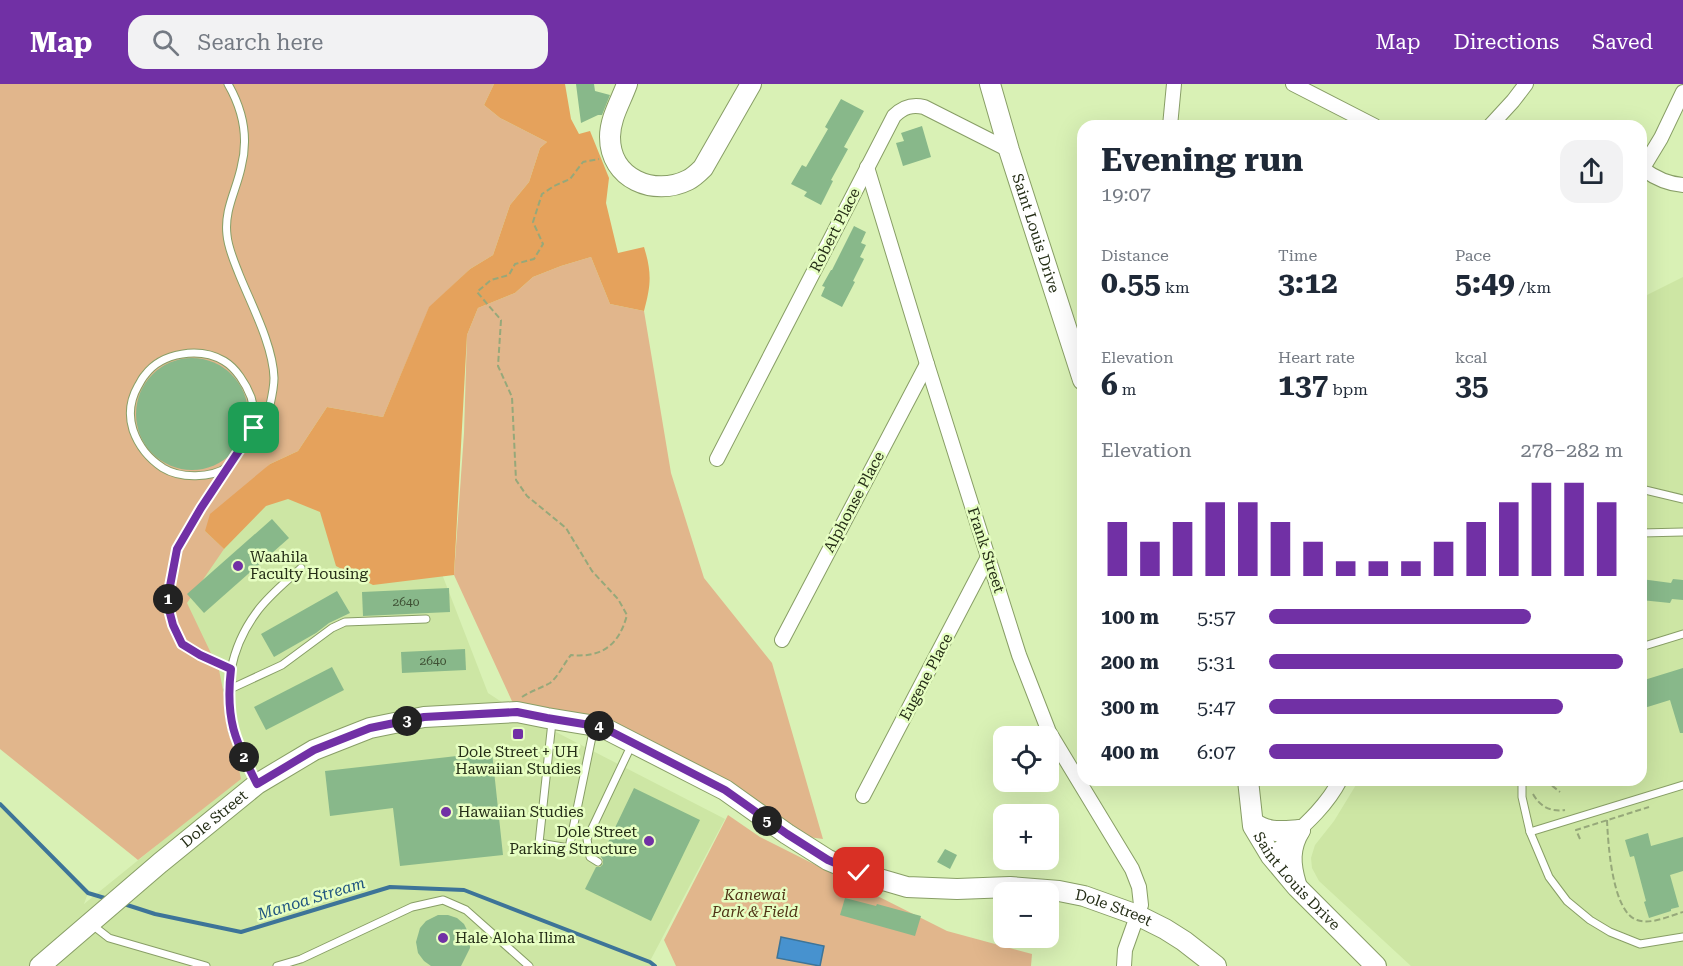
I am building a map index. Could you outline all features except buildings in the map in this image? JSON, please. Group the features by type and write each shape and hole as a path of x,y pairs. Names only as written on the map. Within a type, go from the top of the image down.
{"street":[{"path":"627,84 612,122 610,137 613,155 620,169 628,177 639,182 666,185 691,178 703,168 751,84"},
{"name":"Saint Louis Drive","path":"990,84 1077,361"},
{"path":"1171,120 1174,84"},
{"path":"1293,84 1363,120"},
{"path":"1496,120 1526,84"},
{"path":"1647,162 1683,92"},
{"name":"Robert Place","path":"717,459 894,116 904,108 920,106 1009,150"},
{"name":"Frank Street","path":"867,167 1019,655 1049,732 1077,779"},
{"path":"1647,173 1668,183 1683,185"},
{"name":"Alphonse Place","path":"782,640 927,364"},
{"name":"Eugene Place","path":"863,796 988,557"},
{"name":"Dole Street","path":"40,966 160,863 257,784 314,750 370,728 424,717 517,712 602,727 725,790 828,860 859,873 907,887 957,889 1010,887 1059,891 1084,896 1137,915 1165,929 1216,966"},
{"name":"Frank Street","path":"1081,786 1136,878 1141,896 1141,905 1125,950 1124,966"},
{"name":"Saint Louis Drive","path":"1249,786 1253,826 1271,855 1297,887 1376,966"},
{"path":"1271,855 1324,805 1336,786"},
{"path":"1253,822 1270,831 1300,830"},
{"path":"1297,887 1291,860 1294,840 1300,830"}],"lane":[{"path":"228,84 238,100 244,134 242,168 226,220 228,245 268,347 274,380 270,405 201,508 177,549 167,602 173,625 182,644 231,669"},
{"path":"229,466 223,470 205,474 183,476 166,470 151,460 138,444 131,423 130,408 134,393 146,373 164,360 182,353 203,353 225,361 241,377 252,399 254,428"},
{"path":"1647,490 1683,499"},
{"path":"1647,533 1683,532"},
{"path":"257,784 240,751 233,731 228,690 231,669 241,639 256,612 301,568"},
{"path":"228,690 282,664 332,628 345,622 426,619"},
{"path":"1647,645 1683,634"},
{"path":"552,719 539,843 569,848 595,726"},
{"path":"598,862 590,857 587,839 633,742"},
{"path":"1530,832 1683,785"},
{"path":"1522,786 1522,797 1530,832 1549,878 1567,901 1590,920 1610,932 1640,944 1683,937"},
{"path":"277,966 291,964 412,907 443,900 466,910 529,966"},
{"path":"95,919 109,938 206,966"}],"path":[{"path":"517,712 517,701 550,682 560,673 563,665 572,655 584,656 600,652 611,646 623,628 627,615 618,599 592,571 566,528 527,496 516,480 512,397 498,366 501,320 477,292 491,280 509,274 515,264 534,259 543,244 533,222 542,194 570,179 583,162 613,155"},
{"path":"1552,786 1560,792"},
{"path":"1532,792 1538,802 1547,809 1564,810"},
{"path":"1580,839 1576,830 1651,807"},
{"path":"1607,820 1613,877 1625,912 1635,920 1646,921 1683,912"}],"shaded area":[{"path":"494,84 565,84 571,119 579,134 590,131 609,178 606,203 618,253 644,247 650,279 644,311 610,304 591,257 533,277 515,293 478,308 467,335 454,575 373,585 336,566 320,512 288,499 266,506 224,549 205,531 210,514 270,464 298,451 327,407 383,417 429,307 470,269 493,255 510,205 529,182 540,148 547,142 500,118 484,105"},
{"path":"1683,277 1683,966 1411,966 1319,881 1312,868 1311,858 1315,845 1334,821 1355,786 1647,786 1647,295"},
{"path":"399,463 488,693 517,712 725,819 650,961 651,966 0,966 0,804 88,893 84,904 157,845 172,518"}],"green space":[{"path":"0,84 494,84 484,105 500,118 547,142 540,148 529,182 510,205 493,255 470,269 429,308 383,417 327,407 298,451 270,464 205,531 224,549 187,603 219,670 241,779 138,860 0,749"},
{"path":"591,257 610,304 644,311 671,473 704,578 772,663 823,839 787,834 602,727 517,712 454,575 464,433 467,335 478,308 515,293 533,277"},
{"name":"Kanewai Park & Field","path":"728,815 760,837 947,931 993,943 993,948 1010,948 1032,954 1031,966 676,966 664,940"}],"water":[{"path":"781,937 824,946 820,966 777,958"}],"waterway":[{"name":"Manoa Stream","path":"0,804 88,893 108,899"},
{"name":"Manoa Stream","path":"124,904 155,914 241,932 390,887 464,890 650,962 655,966"}],"place":[{"name":"Waahila Faculty Housing","path":"238,566"},
{"name":"Dole Street + UH Hawaiian Studies","path":"518,734"},
{"name":"Hawaiian Studies","path":"446,812"},
{"name":"Dole Street Parking Structure","path":"649,841"},
{"name":"Hale Aloha Ilima","path":"443,938"}],"route":[{"path":"254,428 189,526 177,549 167,602 173,625 182,644 231,669 228,690 233,731 240,751 257,784 314,750 370,728 424,717 517,712 602,727 725,790 828,860 859,873"}]}
